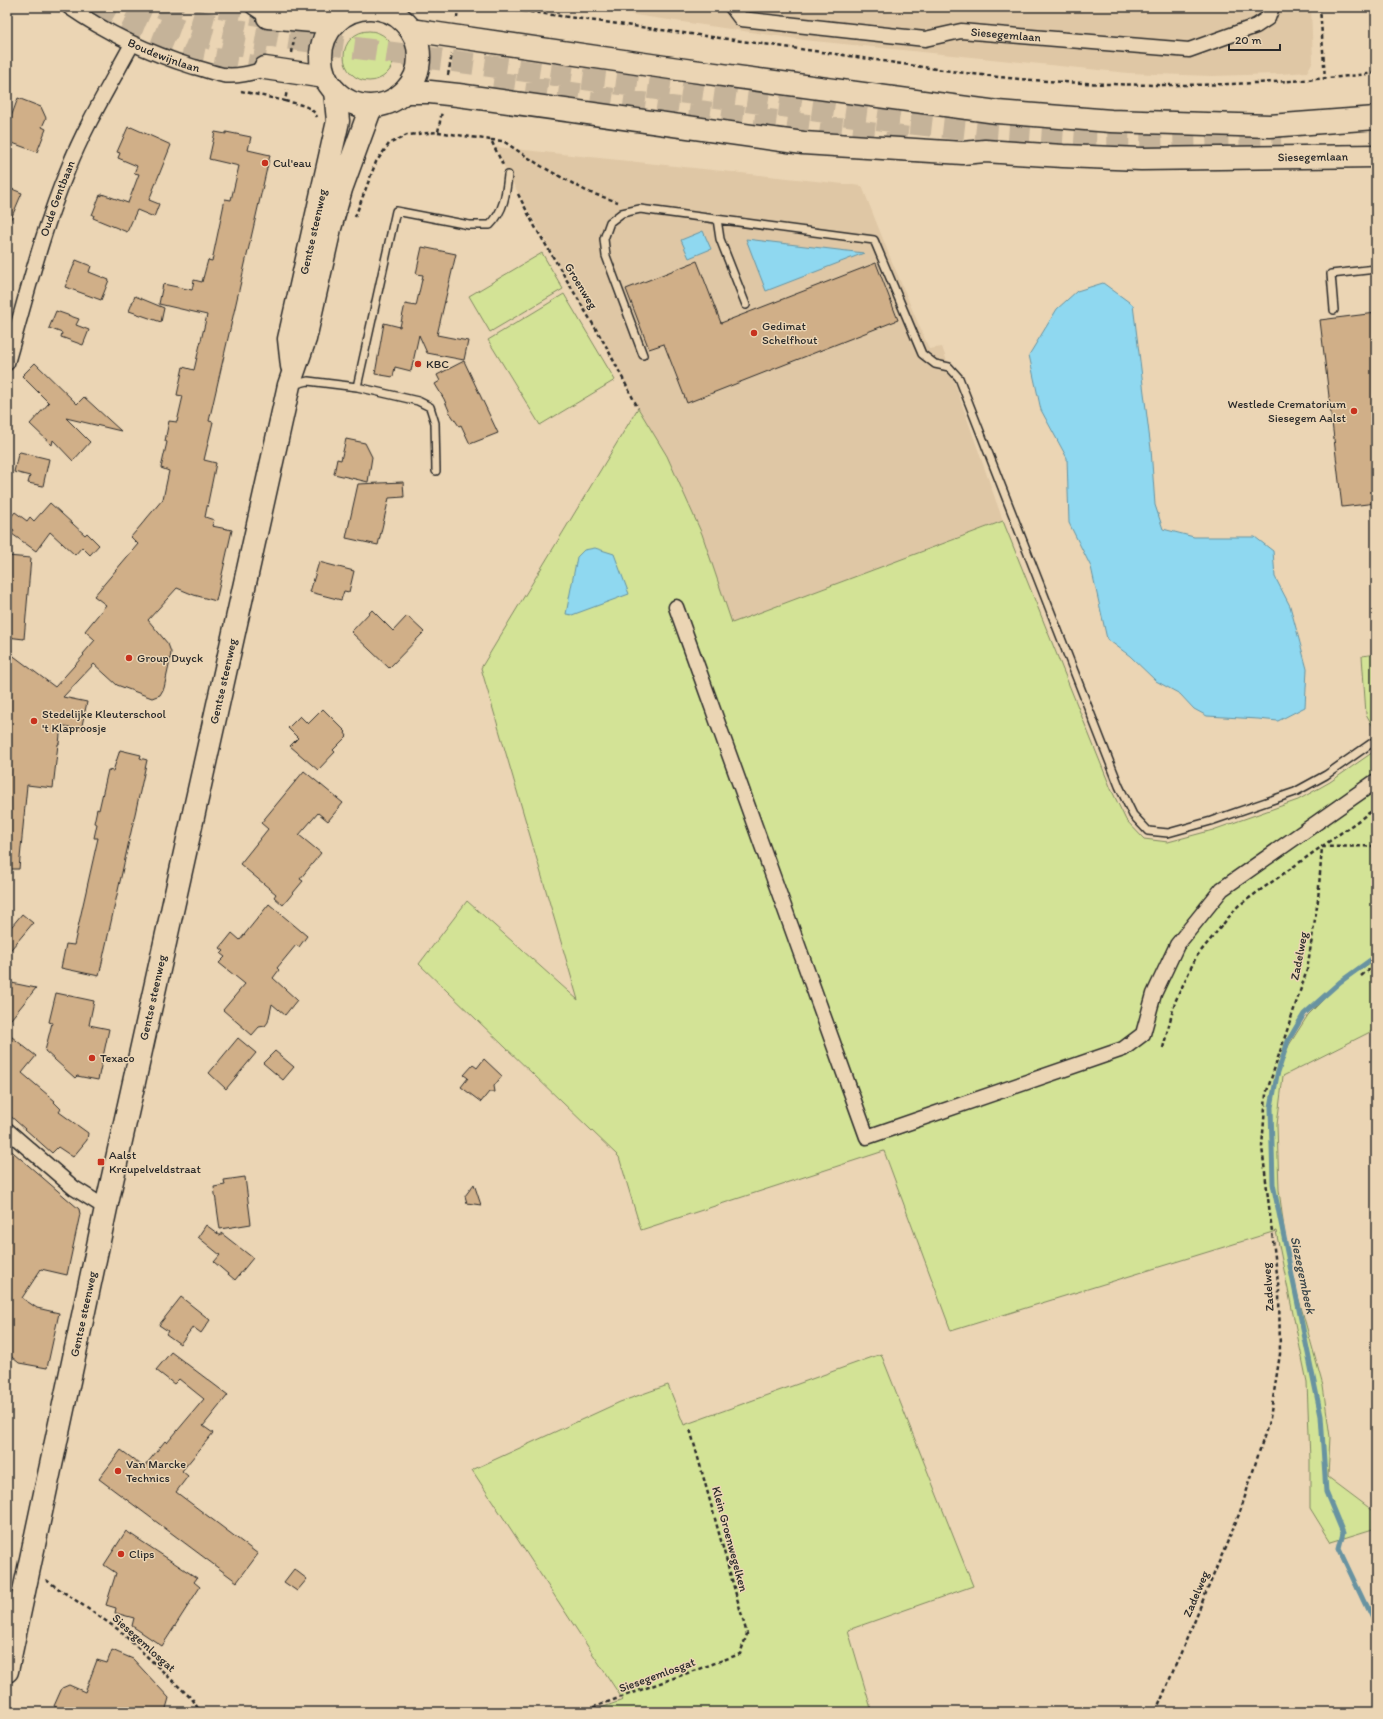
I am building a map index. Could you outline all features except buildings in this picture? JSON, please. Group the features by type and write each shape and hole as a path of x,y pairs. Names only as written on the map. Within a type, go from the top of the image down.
{"main road":[{"path":"260,12 297,19 344,15 355,10 375,8 393,10 411,30 417,42 419,56 418,69 414,77 404,92 397,98 385,104 372,107 360,105 347,100 330,84 322,63 322,48 326,35 344,15"},
{"path":"411,30 455,38 997,112 1111,121 1270,126 1376,118"},
{"path":"265,68 290,72 330,84"},
{"name":"Gentse steenweg","path":"291,379 289,339 338,121 330,84"},
{"name":"Siesegemlaan","path":"404,92 445,93 803,143 963,153 985,151 1141,159 1376,156"},
{"name":"Gentse steenweg","path":"7,1671 106,1208 291,379 305,339 330,228 372,107"}],"street":[{"name":"Boudewijnlaan","path":"69,7 92,23 132,44 175,61 225,76 256,73 265,68"},
{"name":"Siesegemlaan","path":"732,7 741,19 925,38 961,31 1189,50 1256,26 1268,18 1272,7"},
{"name":"Oude Gentbaan","path":"7,363 49,217 68,168 80,141 132,44"},
{"path":"676,607 867,1137 1123,1049 1143,1034 1154,994 1177,945 1222,889 1376,781"},
{"path":"7,1130 74,1188 106,1208"}],"lane":[{"path":"357,387 396,211 469,225 490,225 498,217 506,195 508,175"},
{"path":"643,355 606,256 604,240 610,222 622,214 640,209 874,240 922,354 935,364 949,367 959,378 1119,786 1133,815 1148,831 1168,833 1211,821 1295,792 1326,774 1376,740"},
{"path":"717,219 720,239 746,305"},
{"path":"1334,310 1331,274 1376,269"},
{"path":"291,379 357,387 418,401 430,407 435,423 436,471"}],"path":[{"path":"495,7 925,67 1045,81 1189,85 1246,84 1325,79 1376,73"},
{"path":"1320,7 1325,79"},
{"path":"290,72 297,19"},
{"path":"438,132 455,38"},
{"path":"354,220 376,162 389,144 407,135 438,132 503,141 541,166 588,192 640,209"},
{"name":"Groenweg","path":"491,140 534,224 606,346 638,408"},
{"path":"1162,1048 1175,1002 1196,957 1238,906 1376,808"},
{"path":"1322,847 1376,846"},
{"name":"Zadelweg","path":"1156,1712 1240,1512 1270,1418 1280,1354 1279,1292 1262,1147 1266,1094 1306,970 1318,900 1322,847"},
{"path":"1361,976 1376,964"},
{"name":"Klein Groenwegelken","path":"690,1429 747,1634 740,1654"},
{"name":"Siesegemlosgat","path":"28,1571 39,1576 119,1630 193,1700 200,1712"},
{"name":"Siesegemlosgat","path":"580,1712 740,1654"}],"shaded area":[{"path":"596,7 1311,7 1313,61 1307,72 1280,74 1212,76 1128,73 804,40 635,15"},
{"path":"496,147 862,186 929,349 942,347 1003,521 732,623 702,534 667,456 638,408 606,346 508,175"}],"green space":[{"path":"364,31 374,31 387,38 394,51 394,61 387,74 374,81 364,81 355,77 348,70 344,61 344,51 348,42 355,35"},
{"path":"542,253 563,289 490,332 469,296"},
{"path":"564,294 615,380 540,425 488,340"},
{"path":"638,408 667,456 702,534 732,623 1003,521 1111,789 1126,820 1144,839 1168,842 1213,830 1298,800 1330,782 1376,750 1376,956 1340,982 1304,1014 1288,1041 1280,1066 1289,1045 1308,1015 1339,984 1376,959 1376,1029 1283,1076 1277,1125 1279,1190 1288,1260 1323,1386 1330,1437 1328,1477 1376,1513 1376,1528 1331,1542 1310,1508 1307,1382 1276,1231 951,1331 884,1151 641,1230 619,1157 419,964 467,901 578,1000 481,668"},
{"path":"1376,654 1376,732 1366,714 1362,656"},
{"path":"881,1354 973,1586 848,1630 872,1712 590,1712 623,1700 472,1470 620,1402 668,1385 684,1425"}],"water":[{"path":"703,231 711,249 689,258 681,240"},
{"path":"746,239 864,253 766,291"},
{"path":"1103,283 1133,305 1151,449 1155,505 1163,529 1194,537 1255,537 1273,551 1275,577 1290,606 1307,669 1305,707 1278,721 1207,716 1194,709 1180,694 1156,681 1130,656 1107,639 1091,567 1069,523 1067,458 1041,410 1029,355 1057,309 1077,291"},
{"path":"595,548 614,554 629,594 572,615 566,614 577,557 584,550"}],"waterway":[{"name":"Siezegembeek","path":"1376,956 1340,982 1304,1014 1288,1041 1277,1075 1271,1107 1273,1184 1321,1416 1326,1492 1343,1533 1339,1549 1376,1627"}],"tunnel":[{"path":"94,7 134,30 200,56 265,68"},
{"path":"130,7 180,29 213,39 267,50"},
{"path":"161,7 206,23 284,38 899,122 978,131 1076,138 1281,135"},
{"path":"220,7 268,17"},
{"path":"493,82 714,113 909,138"}],"place":[{"name":"Cul'eau","path":"265,163"},
{"name":"Gedimat Schelfhout","path":"754,333"},
{"name":"KBC","path":"418,364"},
{"name":"Westlede Crematorium Siesegem Aalst","path":"1354,411"},
{"name":"Group Duyck","path":"129,658"},
{"name":"Stedelijke Kleuterschool 't Klaproosje","path":"34,721"},
{"name":"Texaco","path":"92,1058"},
{"name":"Aalst Kreupelveldstraat","path":"101,1162"},
{"name":"Van Marcke Technics","path":"118,1471"},
{"name":"Clips","path":"121,1554"}]}
